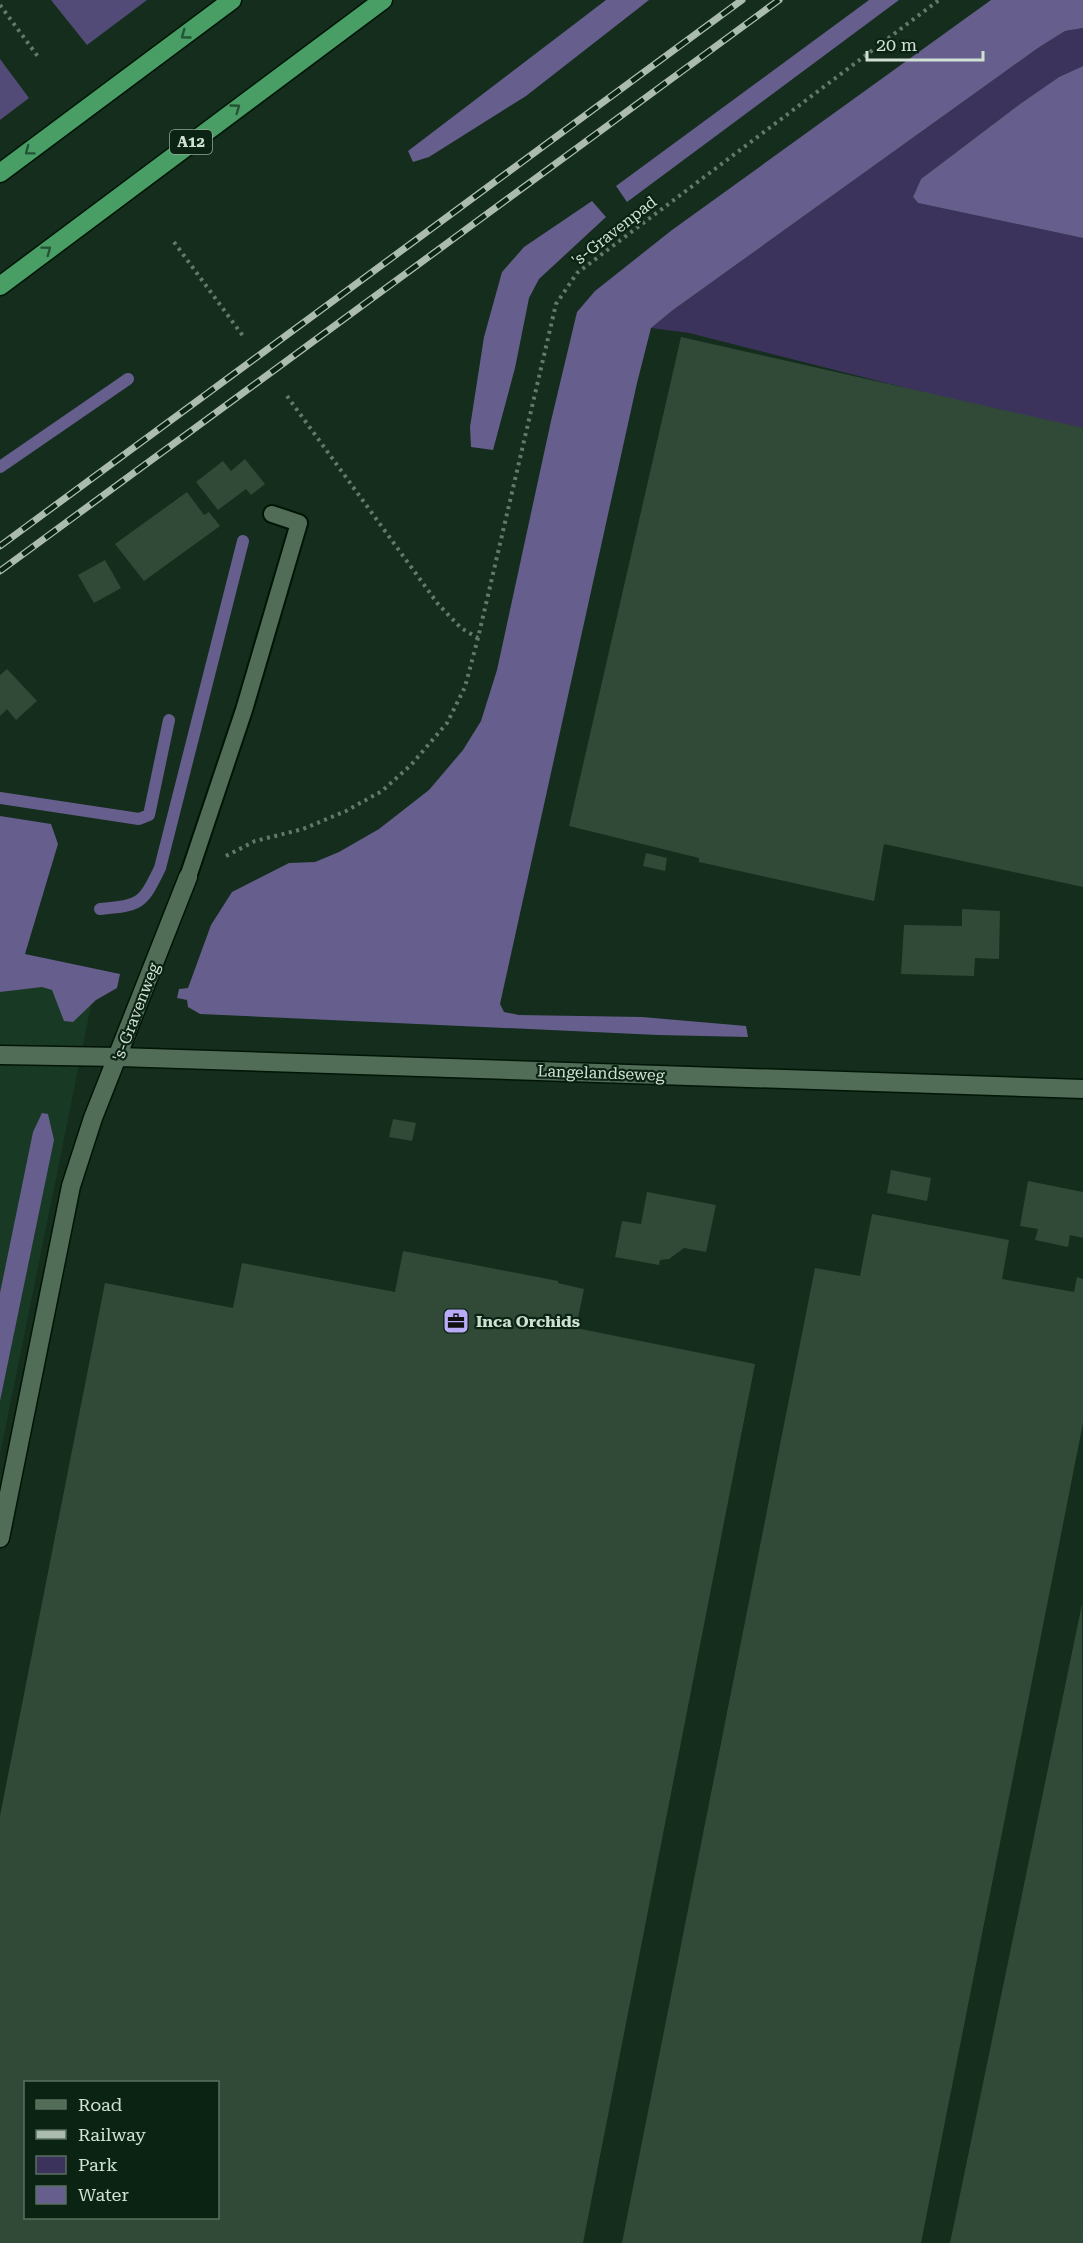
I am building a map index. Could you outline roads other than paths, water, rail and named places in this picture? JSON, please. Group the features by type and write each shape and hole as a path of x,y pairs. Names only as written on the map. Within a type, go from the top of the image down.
{"highway":[{"path":"0,173 232,0"},
{"name":"A12","path":"0,286 383,0"}],"street":[{"name":"'s-Gravenweg","path":"0,1538 71,1186 93,1118 119,1057 188,876"},
{"name":"Langelandseweg","path":"0,1055 1083,1089"}],"lane":[{"name":"'s-Gravenweg","path":"188,876 244,710 299,523 272,514"}],"water":[{"path":"606,0 649,0 526,96 429,157 413,162 408,151"},
{"path":"869,0 899,0 627,202 616,186"},
{"path":"991,0 1083,0 1083,28 1065,31 1038,48 673,310 651,328 637,383 500,1004 504,1012 519,1015 642,1017 746,1026 748,1037 200,1014 188,1007 187,1000 177,998 179,989 188,988 211,925 232,892 289,863 315,862 339,852 379,829 429,790 463,750 481,721 497,670 577,312 595,291 672,230"},
{"path":"1083,66 1083,238 918,203 913,197 921,179 1020,104 1059,77"},
{"path":"592,201 606,217 539,279 529,298 515,368 493,450 471,447 470,427 484,337 502,272 524,247"},
{"path":"0,816 51,824 58,844 25,954 120,974 117,988 96,1000 73,1022 64,1021 52,990 42,987 0,992"},
{"path":"42,1113 48,1114 54,1140 0,1401 0,1293 33,1132"}],"waterway":[{"path":"0,467 128,379"},
{"path":"100,909 124,906 139,901 149,889 160,868 243,541"},
{"path":"0,798 139,819 149,815 169,720"}],"railway":[{"path":"0,546 742,0"},
{"path":"0,571 779,0"}],"place":[{"name":"Inca Orchids","path":"456,1321"}]}
